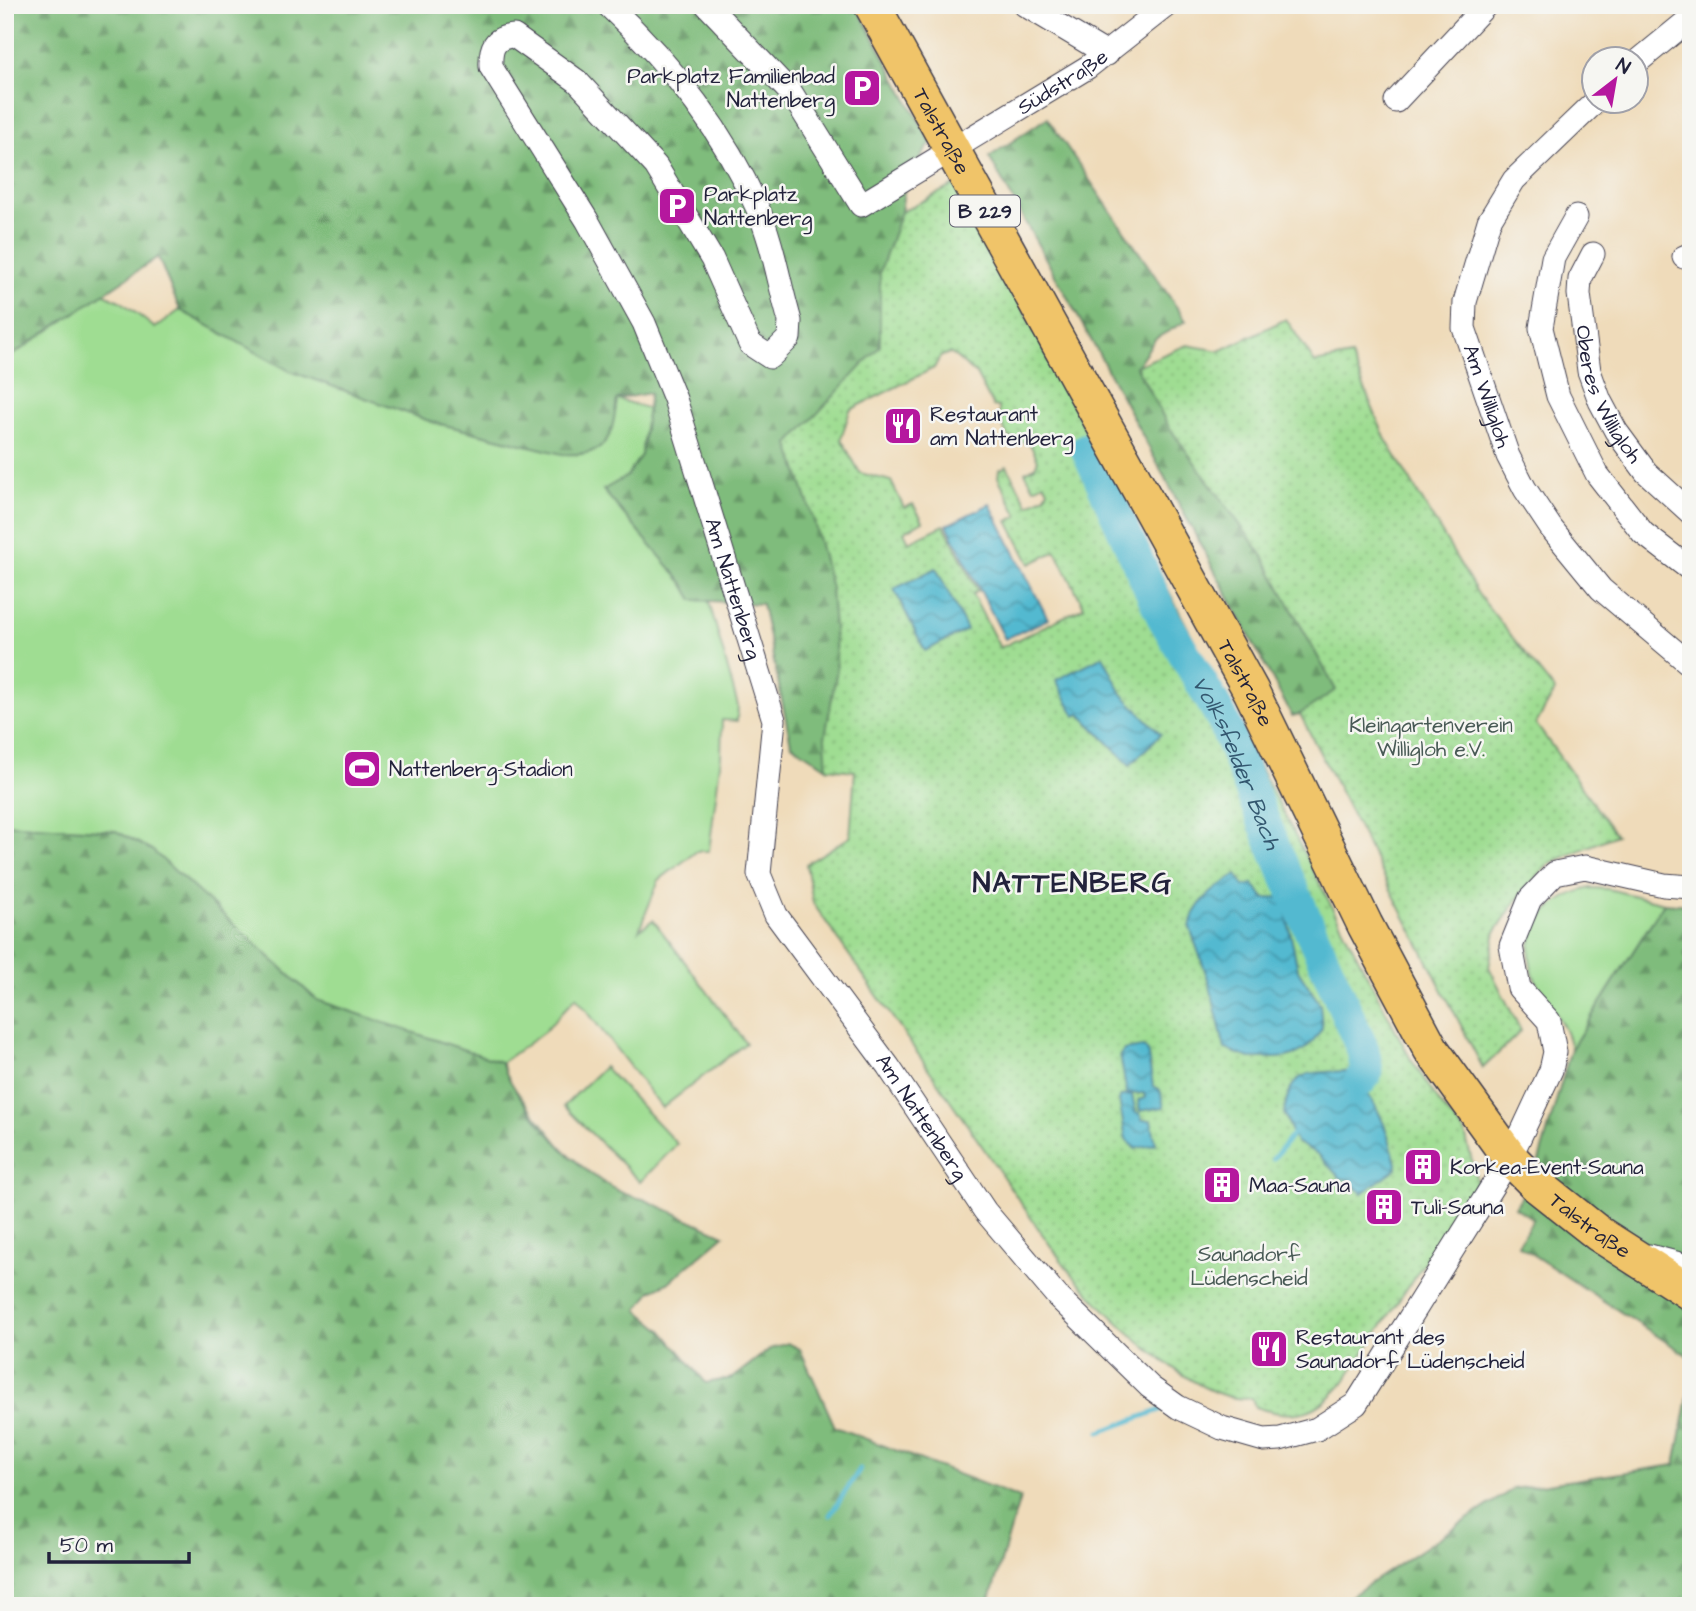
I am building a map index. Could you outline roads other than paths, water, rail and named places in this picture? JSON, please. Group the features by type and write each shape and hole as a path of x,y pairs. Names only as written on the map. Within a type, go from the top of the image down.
{"main road":[{"name":"Talstraße","path":"872,5 1251,691 1365,925 1431,1049 1510,1158 1537,1185 1620,1248 1691,1293"}],"street":[{"name":"Am Nattenberg","path":"608,5 645,40 706,117 758,208 790,321 789,338 770,357 750,344 712,259 656,166 577,81 514,36 503,37 495,42 491,53 491,67 587,220 644,323 675,400 774,720 759,874 764,893 776,915 888,1066 985,1211 1057,1296 1150,1387 1178,1407 1222,1428 1264,1440 1280,1439 1317,1429 1356,1404 1510,1158"},
{"path":"707,5 792,93 861,205 951,151"},
{"path":"1025,5 1107,54"},
{"name":"Südstraße","path":"951,151 1024,109 1107,54 1167,5"},
{"path":"1396,101 1486,5"},
{"path":"1650,52 1691,18"},
{"name":"Am Willigloh","path":"1580,116 1514,180 1489,221 1465,302 1464,328 1508,456 1544,519 1601,589 1691,666"},
{"path":"1576,217 1553,258 1541,328 1558,396 1597,474 1643,533 1691,570"},
{"name":"Oberes Willigloh","path":"1593,254 1580,278 1579,294 1589,371 1600,401 1646,472 1691,513"},
{"path":"1510,1158 1551,1070 1555,1052 1549,1021 1519,988 1511,946 1530,900 1555,873 1585,867 1664,886 1691,887"},
{"path":"1620,1248 1691,1267"}],"water":[{"path":"990,504 1048,619 1005,639 947,525"},
{"path":"936,568 967,630 925,651 894,589"},
{"path":"1103,656 1122,694 1161,734 1130,765 1080,714 1075,716 1056,680"},
{"path":"1237,875 1244,886 1253,884 1265,899 1276,897 1284,902 1298,970 1320,1004 1322,1028 1307,1047 1292,1055 1252,1058 1225,1049 1209,982 1190,928 1201,903 1214,890"},
{"path":"1143,1047 1147,1050 1153,1086 1160,1090 1164,1107 1140,1111 1138,1100 1145,1098 1144,1093 1127,1094 1120,1055 1124,1050"},
{"path":"1345,1071 1365,1090 1380,1114 1397,1168 1362,1193 1349,1180 1340,1178 1319,1155 1296,1142 1284,1113 1291,1088 1303,1076"},
{"path":"1132,1095 1136,1113 1140,1113 1142,1120 1151,1120 1156,1144 1135,1149 1126,1139 1119,1100 1121,1096"}],"waterway":[{"name":"Volksfelder Bach","path":"1087,449 1163,617 1223,720 1274,847 1363,1050 1367,1071 1360,1081"},
{"path":"1273,1159 1293,1134"},
{"path":"1100,1432 1166,1408"},
{"path":"830,1515 860,1469"}],"place":[{"name":"Parkplatz Familienbad Nattenberg","path":"862,88"},
{"name":"Parkplatz Nattenberg","path":"677,206"},
{"name":"Restaurant am Nattenberg","path":"903,426"},
{"name":"Nattenberg-Stadion","path":"362,769"},
{"name":"Korkea-Event-Sauna","path":"1423,1167"},
{"name":"Maa-Sauna","path":"1222,1185"},
{"name":"Tuli-Sauna","path":"1384,1207"},
{"name":"Restaurant des Saunadorf Lüdenscheid","path":"1269,1349"}],"district":[{"name":"NATTENBERG","path":"1073,882"}],"park label":[{"name":"Kleingartenverein Willigloh e.V.","path":"1431,737"},
{"name":"Saunadorf Lüdenscheid","path":"1249,1266"}]}
